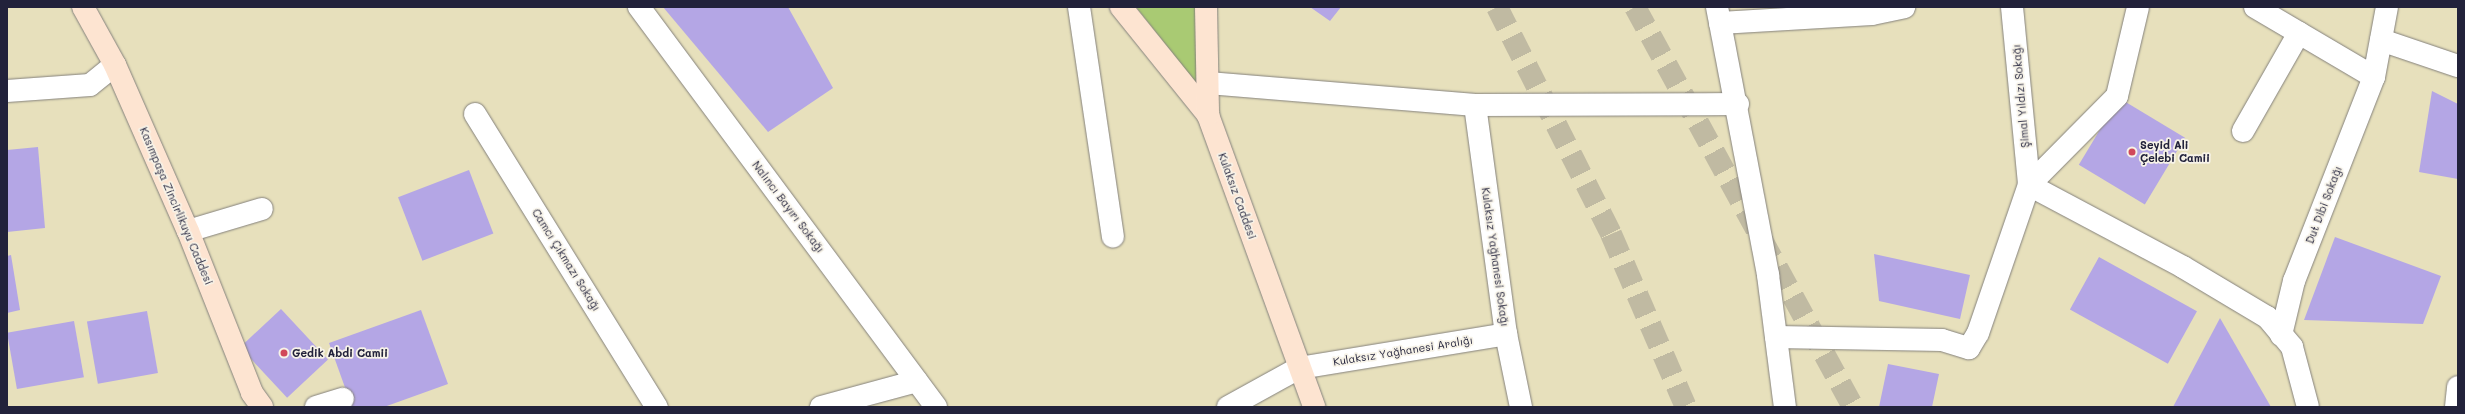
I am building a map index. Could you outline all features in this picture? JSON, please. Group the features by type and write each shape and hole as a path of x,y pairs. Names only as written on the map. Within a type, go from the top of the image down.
{"street":[{"name":"Kasımpaşa Zincirlikuyu Caddesi","path":"83,7 115,65 188,231 252,393 262,407"},
{"name":"Nalıncı Bayırı Sokağı","path":"639,7 936,407"},
{"path":"1079,7 1113,237"},
{"name":"Kulaksız Caddesi","path":"1121,7 1208,115 1314,407"},
{"path":"1206,7 1208,115"},
{"path":"1785,407 1776,337 1738,104 1719,15 1871,11 1904,7"},
{"name":"Şimal Yıldızı Sokağı","path":"2012,7 2029,185"},
{"path":"1776,337 1942,340 1969,348 1978,333 2029,185 2117,96 2138,7"},
{"path":"2256,7 2374,78"},
{"name":"Dut Dibi Sokağı","path":"2281,335 2294,281 2374,78 2387,7"},
{"path":"2243,131 2300,33"},
{"path":"2381,40 2458,66"},
{"path":"7,92 90,85 115,65"},
{"path":"1208,84 1475,105 1738,104"},
{"name":"Kulaksız Yağhanesi Sokağı","path":"1475,105 1506,334 1521,407"},
{"name":"Camcı Çıkmazı Sokağı","path":"475,114 657,407"},
{"path":"2029,185 2189,271 2267,317 2292,347 2308,407"},
{"path":"188,231 262,209"},
{"name":"Kulaksız Yağhanesi Aralığı","path":"1228,407 1299,368 1506,334"},
{"path":"821,407 917,381"},
{"path":"2456,407 2458,387"},
{"path":"316,407 343,399"}],"green space":[{"path":"1136,7 1196,7 1196,83"}],"building":[{"path":"663,7 788,7 833,88 768,132"},
{"path":"1310,7 1341,7 1330,21"},
{"path":"2432,91 2458,104 2458,179 2419,172"},
{"name":"Seyid Ali Çelebi Camii","path":"2119,98 2185,138 2145,205 2079,165"},
{"path":"38,147 45,228 7,232 7,150"},
{"path":"469,170 493,233 422,261 398,197"},
{"path":"2335,237 2441,276 2423,324 2304,320"},
{"path":"1874,254 1970,275 1960,319 1879,301"},
{"path":"11,255 20,310 7,313 7,256"},
{"path":"2099,257 2197,311 2168,364 2070,309"},
{"name":"Gedik Abdi Camii","path":"281,309 328,359 287,398 240,347"},
{"path":"421,310 448,384 384,407 352,407 329,343"},
{"path":"147,311 158,373 98,384 87,322"},
{"path":"2220,318 2271,407 2173,407"},
{"path":"74,321 84,377 17,389 7,333"},
{"path":"1888,364 1939,374 1932,407 1879,407"}],"tunnel":[{"path":"1497,7 1611,234 1686,407"},
{"path":"1635,7 1853,407"}],"place":[{"name":"Seyid Ali Çelebi Camii","path":"2132,152"},
{"name":"Gedik Abdi Camii","path":"284,353"}]}
